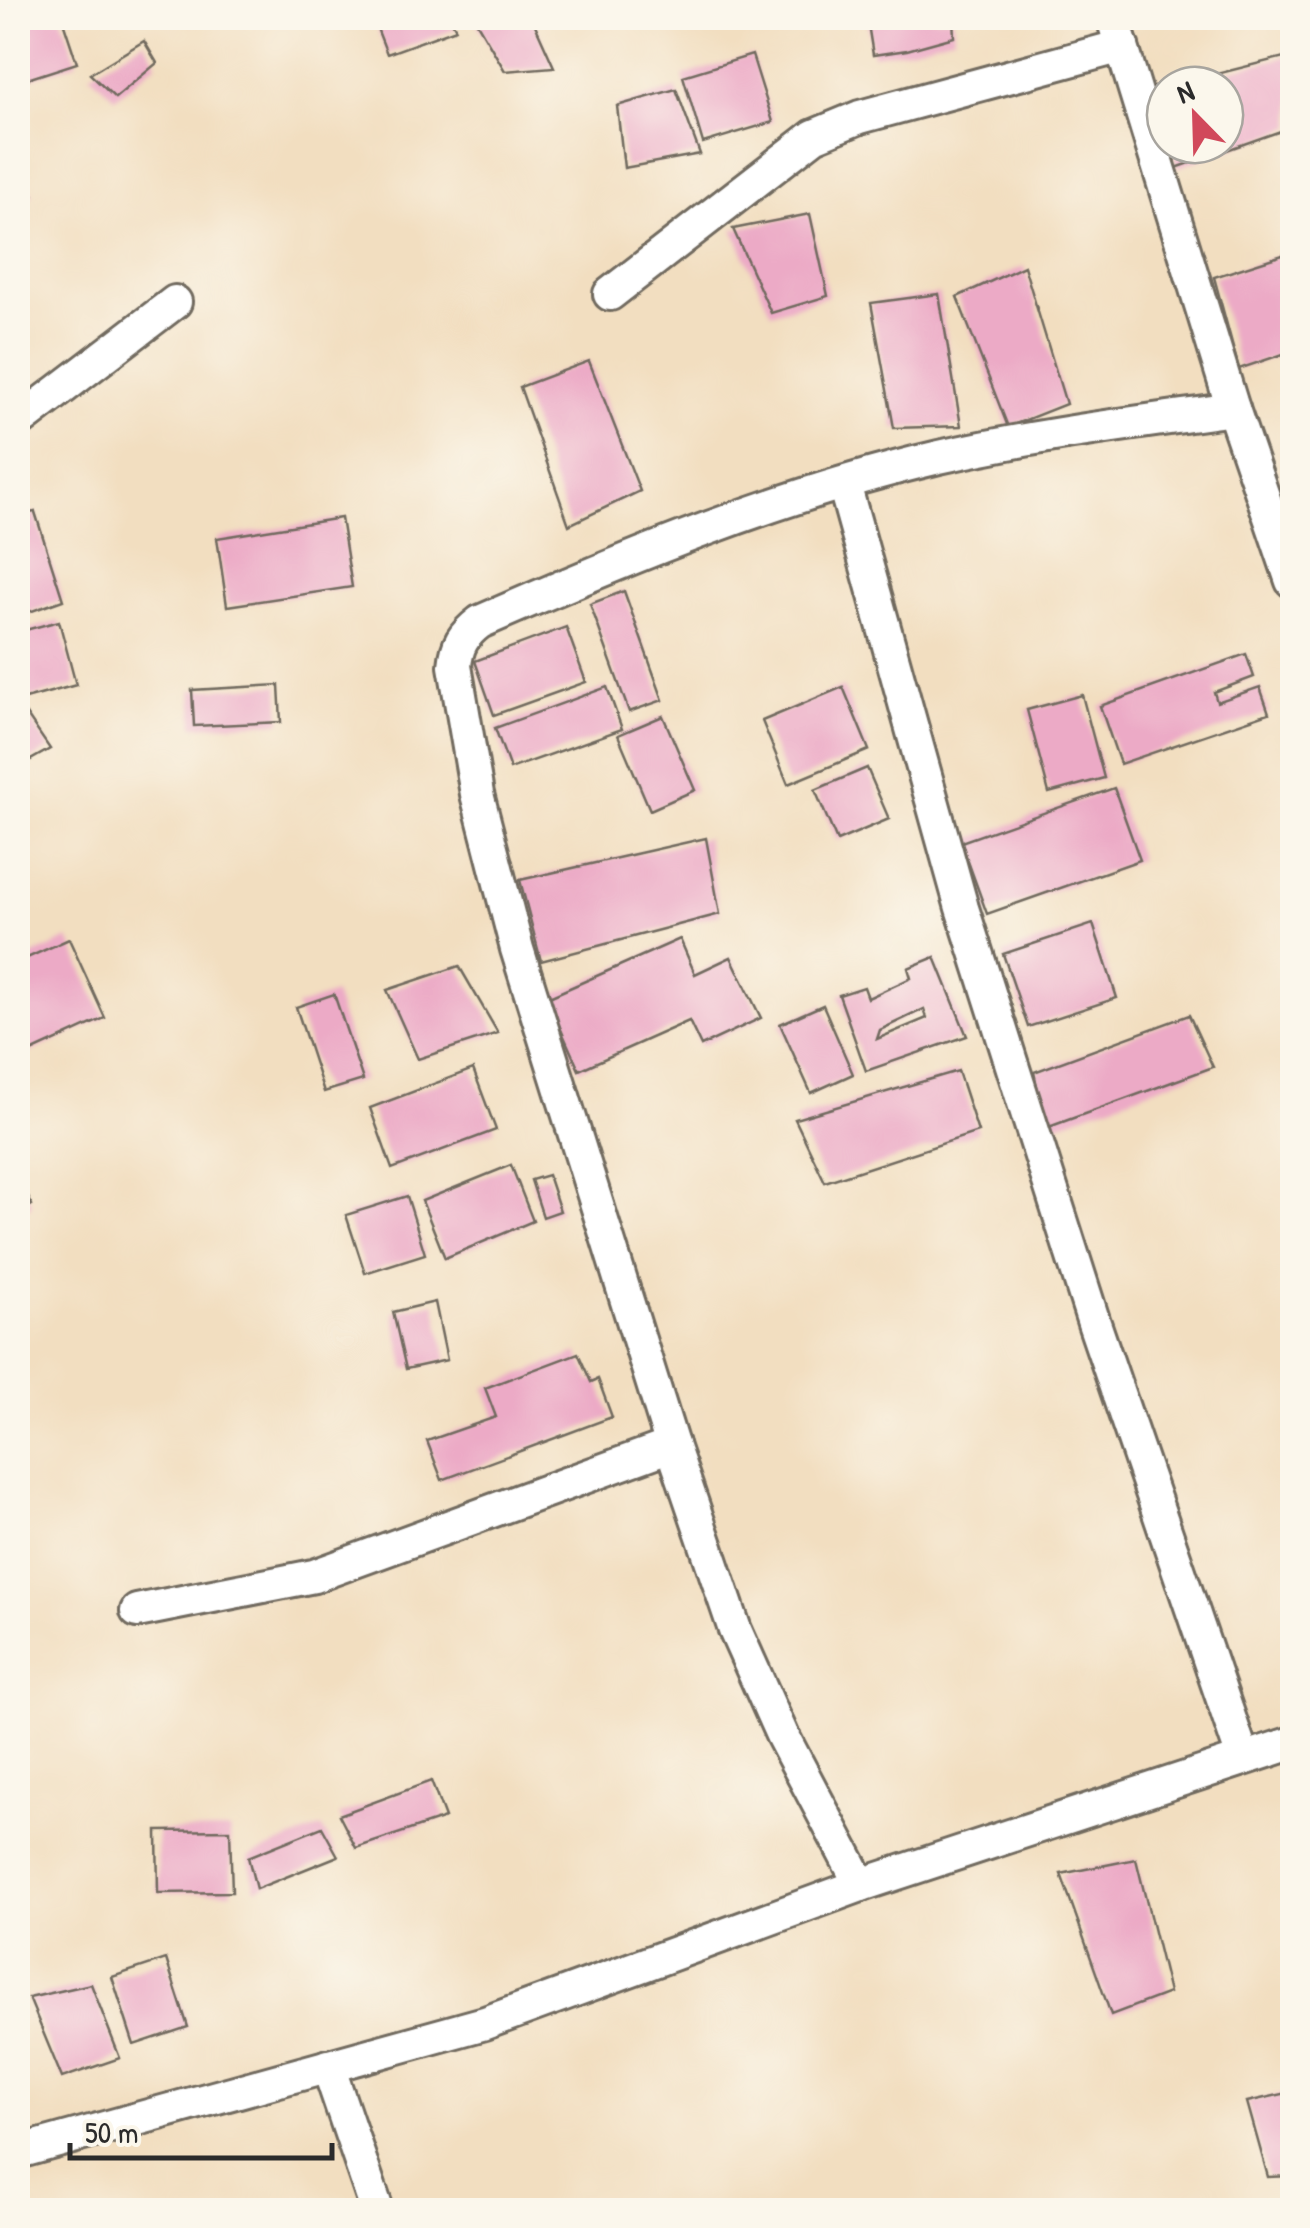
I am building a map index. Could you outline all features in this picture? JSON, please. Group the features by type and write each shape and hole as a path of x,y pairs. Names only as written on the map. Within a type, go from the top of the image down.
{"street":[{"path":"610,294 814,136 860,117 1118,32 1233,409 1292,580"},
{"path":"18,422 175,302"},
{"path":"861,1885 782,1735 735,1630 672,1446 517,949 476,794 456,666 457,649 464,634 480,622 612,564 844,484 939,457 1067,433 1233,409"},
{"path":"844,484 962,908 1094,1323 1243,1758"},
{"path":"137,1611 314,1576 672,1446"},
{"path":"18,2152 484,2023 861,1885 1292,1744"},
{"path":"328,2066 378,2210"}],"building":[{"path":"18,18 62,18 77,63 18,82"},
{"path":"373,18 450,18 456,29 387,54"},
{"path":"474,18 532,18 554,67 505,71"},
{"path":"867,18 953,18 954,37 873,55"},
{"path":"144,41 157,63 115,98 90,74"},
{"path":"752,55 773,122 703,143 683,76"},
{"path":"1292,55 1292,127 1245,144 1245,67"},
{"path":"676,89 700,154 624,168 617,106"},
{"path":"18,169 33,195 18,205"},
{"path":"810,214 828,296 771,313 733,229"},
{"path":"1292,252 1292,351 1239,369 1214,277"},
{"path":"1024,266 1066,404 1008,427 957,297"},
{"path":"939,294 961,426 894,428 871,303"},
{"path":"589,361 640,491 569,525 520,387"},
{"path":"35,512 63,600 18,616 18,515"},
{"path":"341,518 352,587 227,606 217,538"},
{"path":"624,591 663,700 629,712 590,604"},
{"path":"59,621 76,685 18,701 18,632"},
{"path":"566,627 586,682 494,715 475,661"},
{"path":"1246,654 1254,677 1214,692 1217,702 1260,687 1269,713 1120,764 1100,706"},
{"path":"279,685 281,722 194,726 192,690"},
{"path":"607,687 622,729 510,769 495,728"},
{"path":"843,687 869,750 788,784 762,721"},
{"path":"1082,695 1104,778 1049,793 1027,710"},
{"path":"22,708 50,749 18,767 18,711"},
{"path":"663,716 695,790 650,810 618,735"},
{"path":"867,768 889,819 837,841 815,790"},
{"path":"1114,788 1140,860 987,914 961,842"},
{"path":"706,838 720,914 541,961 520,880"},
{"path":"1093,924 1117,998 1028,1027 1003,954"},
{"path":"69,939 105,1018 18,1058 18,962"},
{"path":"680,939 695,974 731,957 761,1018 701,1046 689,1021 579,1070 547,998"},
{"path":"935,957 967,1036 866,1071 839,995 864,987 868,998 911,978 908,968","holes":["924,1009 927,1018 877,1039 880,1030"]},
{"path":"459,966 498,1033 418,1059 387,990"},
{"path":"334,994 363,1080 324,1092 296,1007"},
{"path":"823,1005 853,1074 811,1093 780,1024"},
{"path":"1189,1015 1213,1067 1046,1128 1034,1072"},
{"path":"473,1069 496,1130 392,1169 370,1108"},
{"path":"958,1071 978,1132 825,1182 795,1119"},
{"path":"511,1165 533,1221 445,1258 422,1201"},
{"path":"548,1175 560,1211 543,1217 531,1180"},
{"path":"18,1177 32,1205 18,1213"},
{"path":"407,1196 425,1254 365,1273 346,1215"},
{"path":"435,1302 447,1360 406,1369 393,1312"},
{"path":"578,1353 591,1382 598,1379 612,1417 442,1480 427,1441 496,1417 485,1388"},
{"path":"431,1781 445,1818 356,1848 339,1815"},
{"path":"322,1827 338,1856 256,1889 248,1857"},
{"path":"230,1830 232,1892 158,1893 157,1831"},
{"path":"1136,1859 1169,1993 1111,2015 1061,1874"},
{"path":"166,1959 188,2027 134,2045 112,1977"},
{"path":"91,1984 120,2058 62,2078 29,1998"},
{"path":"1292,2092 1292,2176 1268,2177 1247,2102"}]}
